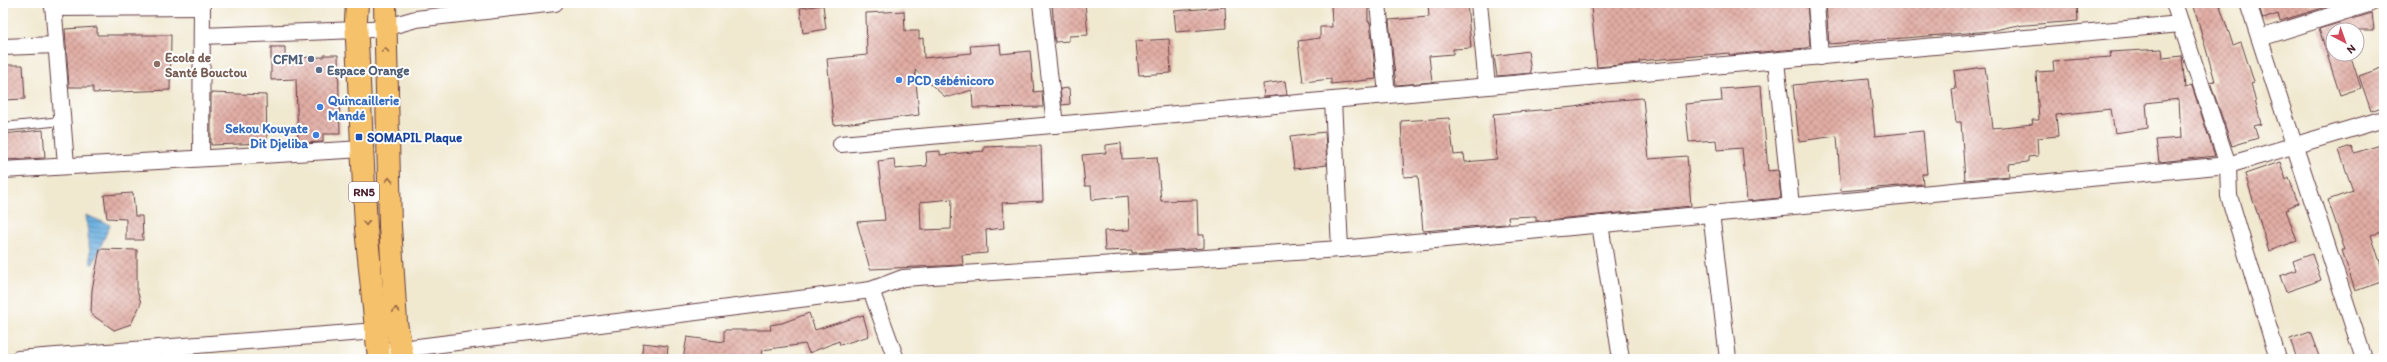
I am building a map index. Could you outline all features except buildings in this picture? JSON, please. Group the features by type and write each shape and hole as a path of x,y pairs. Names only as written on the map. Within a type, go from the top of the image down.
{"highway":[{"name":"RN5","path":"357,3 366,228 379,356"},
{"name":"RN5","path":"385,3 384,28 391,233 396,323 403,354"}],"street":[{"path":"202,36 384,28 416,19 555,3"},
{"path":"1041,3 1055,125"},
{"path":"1378,3 1387,95"},
{"path":"1479,3 1487,86"},
{"path":"1816,3 1820,57"},
{"path":"2174,3 2228,165 2229,196 2278,359"},
{"path":"2248,3 2364,359"},
{"path":"2260,38 2371,3"},
{"path":"66,165 53,6 202,5 201,158"},
{"path":"841,144 2181,24"},
{"path":"3,47 56,45"},
{"path":"1776,61 1791,206"},
{"path":"1333,100 1340,249"},
{"path":"379,356 403,354 871,290 903,278 1340,249 2228,165 2384,119"},
{"path":"3,170 66,165 363,149"},
{"path":"1711,213 1728,359"},
{"path":"1600,224 1621,359"},
{"path":"871,290 896,359"},
{"path":"18,359 376,331"}],"lane":[{"path":"3,127 62,121"}],"water":[{"path":"86,215 110,225 93,264 91,264"}],"place":[{"name":"CFMI","path":"311,59"},
{"name":"Ecole de Santé Bouctou","path":"157,64"},
{"name":"Espace Orange","path":"319,70"},
{"name":"PCD sébénicoro","path":"899,80"},
{"name":"Quincaillerie Mandé","path":"320,107"},
{"name":"Sekou Kouyate Dit Djeliba","path":"316,135"},
{"name":"SOMAPIL Plaque","path":"359,137"}]}
